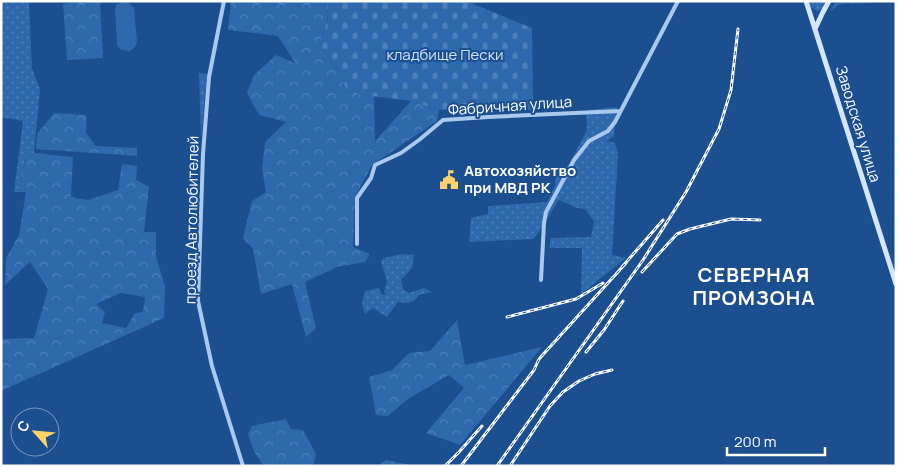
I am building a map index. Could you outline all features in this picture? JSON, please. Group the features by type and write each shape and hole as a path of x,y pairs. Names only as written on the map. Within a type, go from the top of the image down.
{"main road":[{"name":"Заводская улица","path":"806,1 896,284"},
{"path":"815,29 830,1"},
{"path":"809,8 813,12 823,12"}],"street":[{"name":"проезд Автолюбителей","path":"224,1 209,77 203,154 198,302 212,366 243,466"},
{"path":"541,280 546,212 574,160 589,141 608,131 615,122 678,1"},
{"name":"Фабричная улица","path":"357,244 357,198 371,178 376,164 401,152 443,120 620,110"}],"green space":[{"path":"1,1 29,1 32,69 40,89 34,153 26,157 18,192 14,192 23,121 1,117"},
{"path":"100,1 103,58 67,60 63,4"},
{"path":"231,1 326,1 328,15 321,46 339,73 348,93 374,96 375,141 411,101 439,110 437,121 372,165 355,197 353,247 370,254 365,262 337,267 305,282 316,328 306,337 292,284 261,294 253,249 243,238 252,201 266,192 262,169 265,142 286,122 259,115 247,93 254,75 276,55 295,63 278,36 228,30"},
{"name":"кладбище Пески","path":"326,1 466,1 532,28 533,110 439,110 411,101 348,93 339,73 321,46 328,16"},
{"path":"809,1 826,1 822,9 817,11 810,7"},
{"path":"836,1 871,1 870,3 840,4 830,11"},
{"path":"122,2 129,3 134,8 137,42 130,51 121,50 117,45 115,10 116,5"},
{"path":"199,73 207,74 201,138"},
{"path":"617,107 614,136 607,141 615,143 618,153 612,255 626,258 581,294 582,248 549,248 551,238 591,237 594,221 585,209 577,208 559,200 534,239 469,242 471,218 488,214 488,206 547,202 555,186 556,170 566,170 587,130 586,110"},
{"path":"54,113 86,115 86,133 96,146 137,148 137,156 36,149 37,134"},
{"path":"34,153 73,157 71,197 88,200 118,190 122,164 137,166 136,180 149,187 144,232 156,232 156,256 165,287 164,318 1,391 1,339 34,338 48,289 30,262 5,285 6,258 19,235 26,192 18,192 26,157","holes":["121,293 145,297 143,312 135,313 126,328 102,323 105,312 96,304"]},
{"path":"401,254 414,255 412,268 401,280 403,289 409,293 424,288 432,292 419,295 414,301 398,302 387,317 373,308 365,314 362,304 365,291 379,288 382,295 386,295 384,292 387,281 381,261 384,258"},
{"path":"457,320 465,365 542,347 460,445 426,433 464,388 449,375 408,399 388,416 376,415 369,377 392,370 409,353 430,351"},
{"path":"286,419 291,429 303,430 316,454 313,466 264,466 254,452 248,434 252,426"},
{"path":"386,460 415,466 379,466"}],"railway":[{"path":"497,466 643,260 686,192 719,129 731,90 738,29"},
{"path":"642,272 677,234 731,219 760,220"},
{"path":"622,267 663,220"},
{"path":"461,466 534,370 539,359 626,263"},
{"path":"507,317 576,299 603,283"},
{"path":"586,352 604,330 623,301"},
{"path":"510,466 550,406 563,392 579,381 595,374 612,370"},
{"path":"445,466 482,426"}],"place":[{"name":"Автохозяйство при МВД РК","path":"449,180"}],"district":[{"name":"СЕВЕРНАЯ ПРОМЗОНА","path":"754,286"}]}
